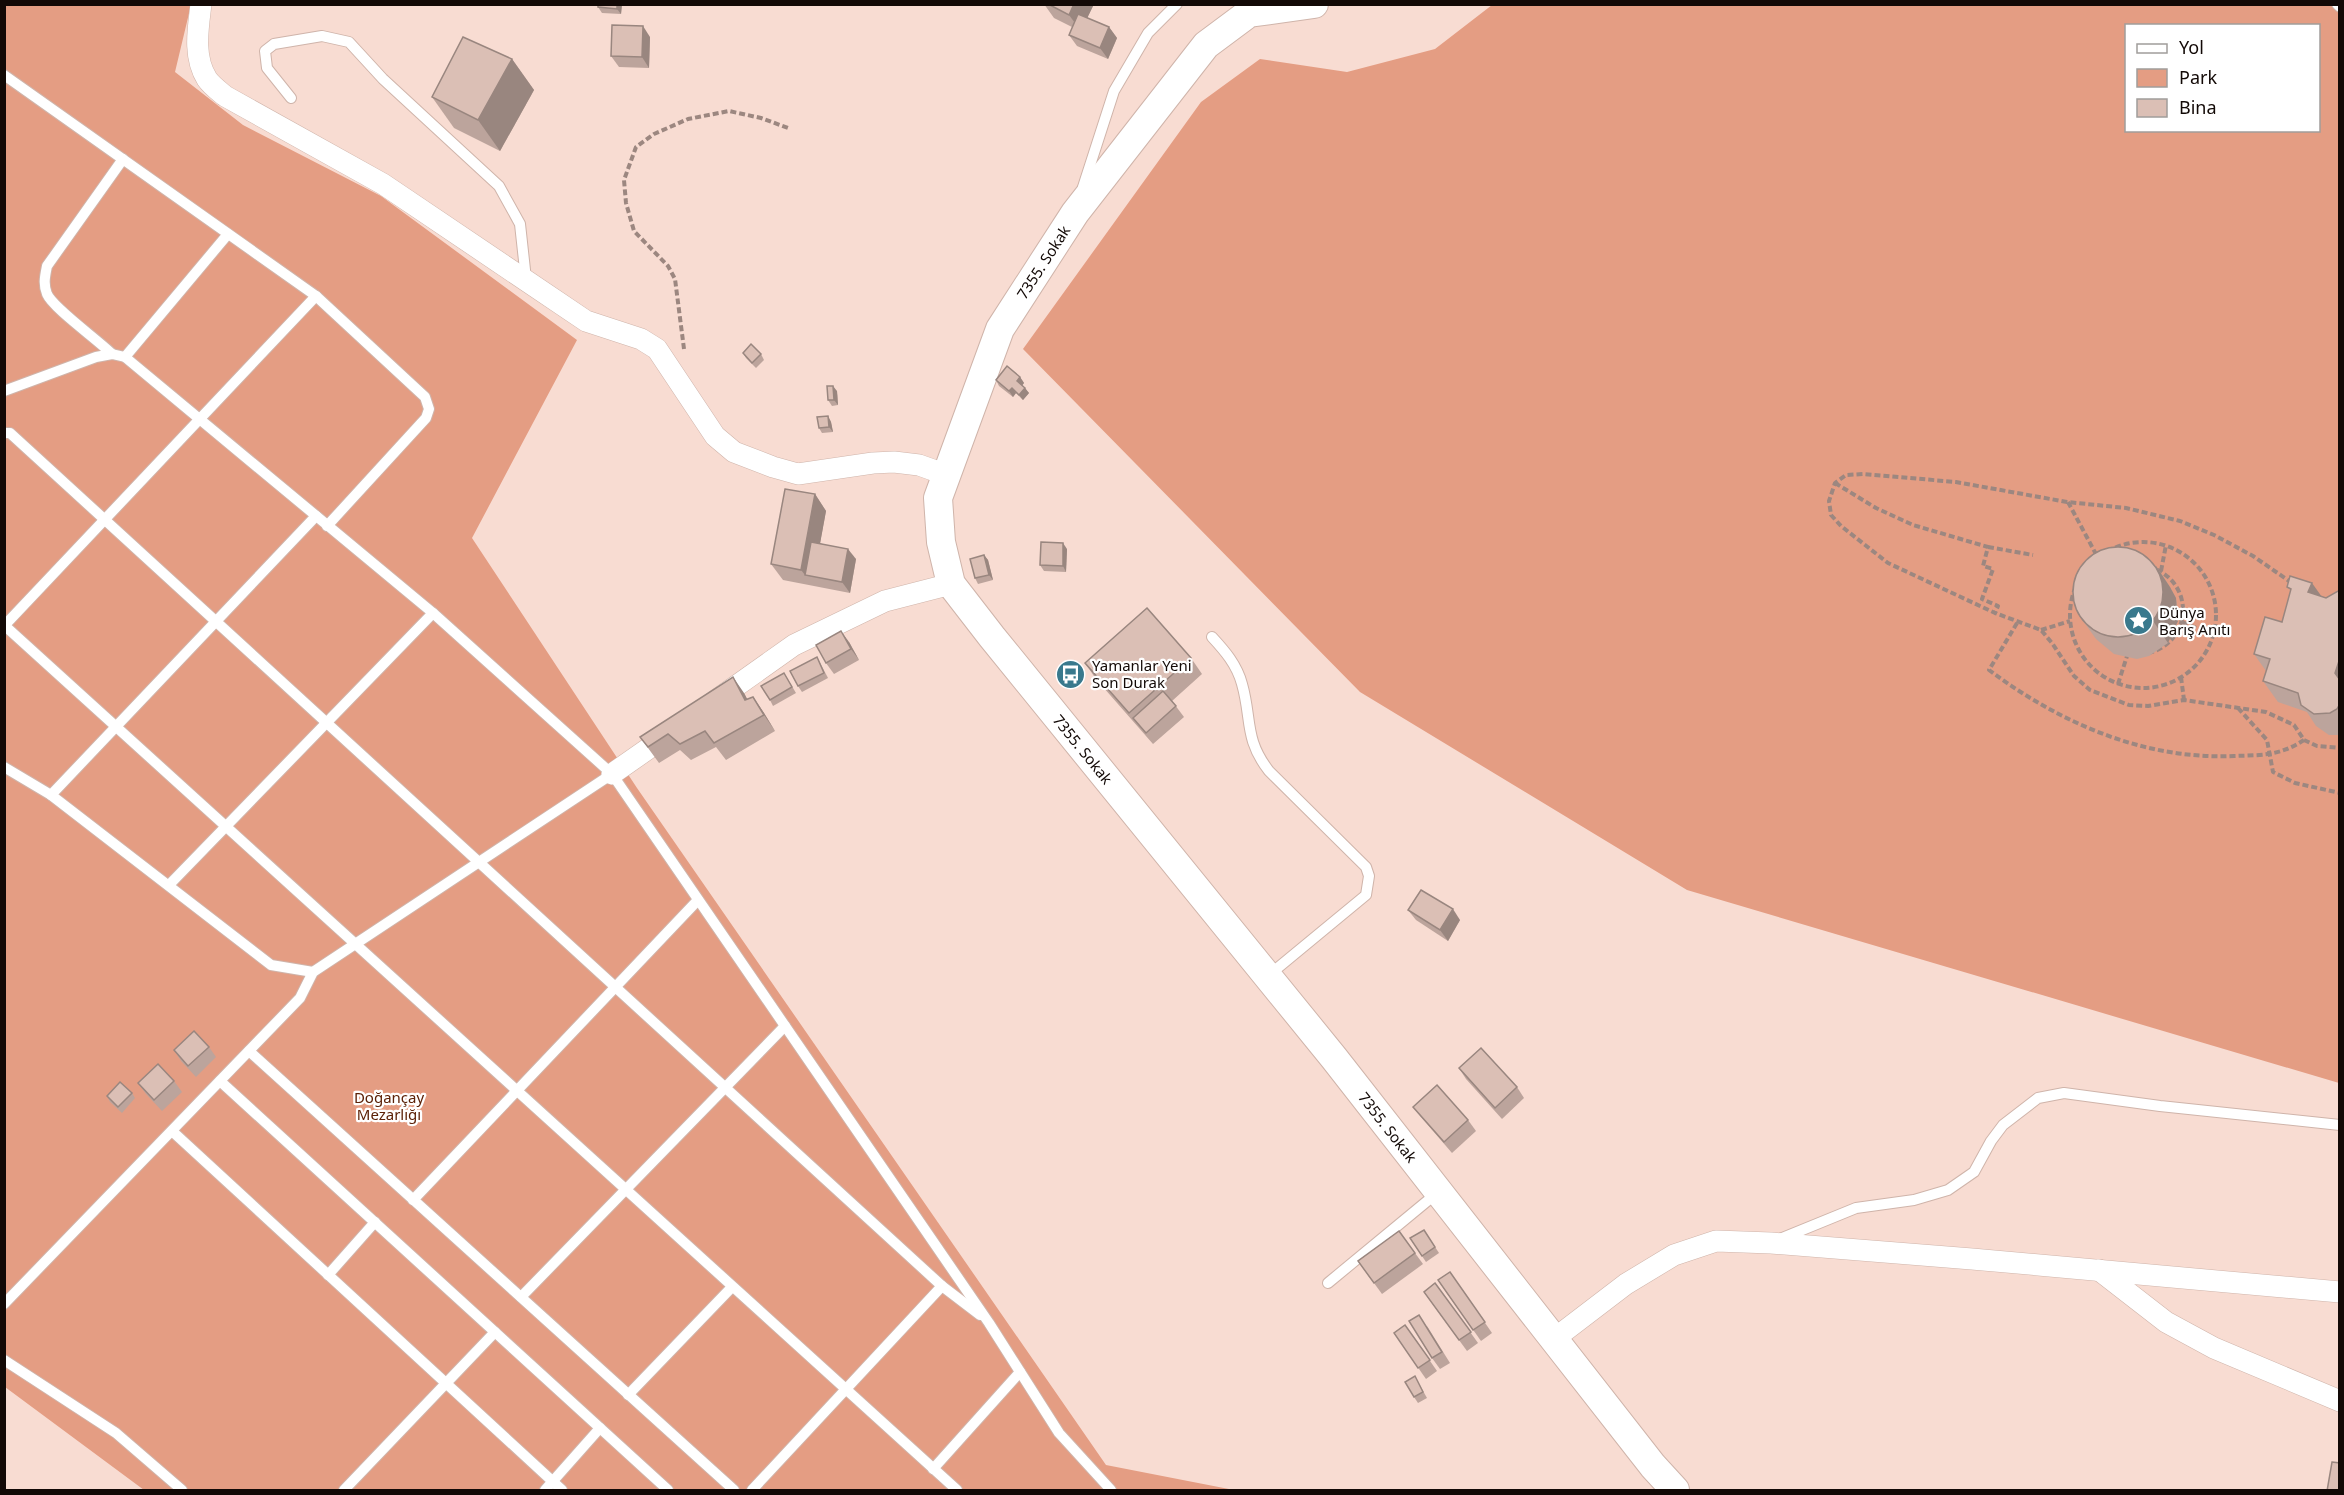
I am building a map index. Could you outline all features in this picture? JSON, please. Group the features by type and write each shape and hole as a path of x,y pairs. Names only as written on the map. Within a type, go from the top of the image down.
{"street":[{"path":"201,4 197,35 198,56 208,80 225,96 383,184 586,321 640,339 657,349 715,436 734,452 773,468 798,474 862,464 894,462 919,465 947,475"},
{"name":"7355. Sokak","path":"1314,4 1249,13 1206,45 1075,213 1000,329 938,498 942,542 951,584 998,645 1268,976 1674,1491"},
{"path":"612,774 794,645 885,601 951,584"},
{"path":"1554,1339 1626,1284 1674,1255 1716,1240 2099,1270 2340,1292"},
{"path":"2099,1270 2143,1306 2175,1327 2214,1348 2340,1401"}],"lane":[{"path":"1075,213 1114,92 1148,33 1177,4"},
{"path":"291,98 267,68 265,51 274,44 322,36 349,42 383,79 499,186 520,224 526,280"},
{"path":"4,75 316,296 425,397 429,409 426,418 327,526"},
{"path":"111,354 98,339 59,309 48,296 44,281 47,266 123,159"},
{"path":"125,357 228,234"},
{"path":"316,296 5,626 957,1491"},
{"path":"4,391 96,357 111,354 125,357 433,613 612,774 989,1323 1059,1433 1111,1491"},
{"path":"4,433 10,433 942,1286 989,1323"},
{"path":"51,795 316,516"},
{"path":"169,885 433,613"},
{"path":"1212,637 1233,661 1242,683 1251,738 1257,757 1366,867 1369,876 1366,896 1268,976"},
{"path":"4,767 51,795 271,965 313,972"},
{"path":"4,1304 300,998 313,972 612,774"},
{"path":"413,1200 699,900"},
{"path":"521,1297 785,1026"},
{"path":"249,1051 734,1491"},
{"path":"220,1081 668,1491"},
{"path":"1771,1243 1856,1208 1914,1200 1948,1190 1974,1172 1991,1141 2003,1125 2038,1098 2064,1093 2340,1125"},
{"path":"172,1131 562,1491"},
{"path":"1328,1283 1439,1192"},
{"path":"328,1275 375,1222"},
{"path":"752,1491 942,1286"},
{"path":"628,1395 732,1287"},
{"path":"344,1491 495,1332"},
{"path":"4,1360 116,1433 183,1491"},
{"path":"933,1469 1020,1372"},
{"path":"545,1491 600,1428"}],"path":[{"path":"684,353 675,279 668,266 634,231 626,203 624,180 636,147 654,134 688,119 729,111 761,118 788,128"},
{"path":"2295,585 2253,556 2214,536 2180,521 2126,508 2098,503 2067,502 1956,482 1891,476 1846,475 1834,483 1829,501 1831,515 1858,541 1888,562 1995,613 2041,630 2074,676 2090,690 2129,705 2148,706 2184,700 2266,712 2294,725 2304,740 2317,747 2340,748"},
{"path":"1834,483 1876,508 1913,525 1988,547 2033,555"},
{"path":"2067,502 2098,556"},
{"path":"2142,542 2166,545 2186,556 2201,571 2212,591 2216,613 2213,635 2203,657 2181,677 2165,685 2142,688 2118,684 2100,674 2085,660 2074,641 2070,621 2072,596 2082,574 2098,556 2119,545 2142,542"},
{"path":"2161,571 2166,545"},
{"path":"1988,547 1983,567 1993,569 1982,599 1998,606 1995,613"},
{"path":"2141,565 2161,571 2172,580 2180,593 2183,607 2182,622 2176,634 2167,644 2155,651 2141,654 2128,653 2115,648 2105,639 2094,614 2095,600 2104,581 2121,569 2141,565"},
{"path":"2072,596 2084,598"},
{"path":"2041,630 2070,621"},
{"path":"2017,622 1989,670 2020,693 2075,723 2119,740 2162,751 2207,757 2270,755 2287,750 2304,740"},
{"path":"2182,622 2213,635"},
{"path":"2118,684 2128,653"},
{"path":"2181,677 2184,700"},
{"path":"2237,707 2267,740 2273,772 2295,783 2340,794"}],"green space":[{"name":"Doğançay Mezarlığı","path":"5,5 191,5 175,72 243,125 381,196 577,340 472,538 637,788 1106,1465 1234,1490 144,1490 5,1387"},
{"path":"1492,5 2339,5 2339,1083 1687,890 1360,692 1023,349 1201,102 1260,59 1347,72 1435,49"}],"building":[{"path":"598,4 617,4 617,9 598,7"},
{"path":"1048,4 1074,4 1069,15"},
{"path":"1078,14 1109,27 1100,48 1069,35"},
{"path":"612,25 643,26 642,57 611,56"},
{"path":"463,37 512,59 478,120 432,97"},
{"path":"751,344 761,354 752,363 743,353"},
{"path":"1007,366 1020,377 1017,381 1025,388 1019,395 1012,388 1009,391 996,380"},
{"path":"827,386 833,386 834,400 828,400"},
{"path":"828,416 829,427 819,428 817,417"},
{"path":"785,489 815,494 801,570 771,564"},
{"path":"811,542 848,549 842,582 805,575"},
{"path":"1041,542 1063,543 1063,566 1040,565"},
{"path":"2118,547 2135,551 2150,560 2159,575 2163,592 2159,609 2150,624 2135,633 2118,637 2101,633 2086,624 2077,609 2073,592 2077,575 2086,560 2101,551"},
{"path":"984,555 989,575 975,578 970,559"},
{"path":"2290,576 2312,583 2308,592 2326,598 2340,592 2340,658 2335,673 2340,680 2340,704 2330,713 2314,714 2301,705 2298,693 2263,681 2270,659 2254,654 2265,617 2282,622 2291,589 2287,587"},
{"path":"1147,608 1191,658 1129,713 1085,663"},
{"path":"841,631 851,649 826,663 816,645"},
{"path":"817,657 824,673 798,686 790,671"},
{"path":"784,673 792,687 770,700 761,686"},
{"path":"733,677 745,700 753,697 764,715 714,743 705,731 680,744 668,734 648,747 640,737"},
{"path":"1163,691 1176,706 1146,733 1133,718"},
{"path":"1421,890 1453,909 1440,930 1408,910"},
{"path":"194,1031 209,1047 188,1066 174,1050"},
{"path":"1481,1048 1517,1087 1495,1108 1459,1068"},
{"path":"158,1064 174,1081 154,1100 138,1083"},
{"path":"120,1082 132,1093 118,1107 107,1096"},
{"path":"1437,1085 1468,1120 1444,1142 1413,1107"},
{"path":"1424,1230 1435,1247 1422,1256 1410,1238"},
{"path":"1399,1231 1415,1253 1374,1283 1358,1261"},
{"path":"1450,1272 1485,1322 1473,1330 1438,1280"},
{"path":"1435,1283 1471,1332 1459,1340 1424,1292"},
{"path":"1419,1315 1442,1352 1432,1358 1409,1321"},
{"path":"1405,1325 1430,1360 1418,1368 1394,1333"},
{"path":"1415,1376 1423,1392 1414,1397 1405,1382"},
{"path":"2332,1462 2340,1463 2340,1491 2327,1491"}],"place":[{"name":"Dünya Barış Anıtı","path":"2138,621"},
{"name":"Yamanlar Yeni Son Durak","path":"1071,674"}]}
